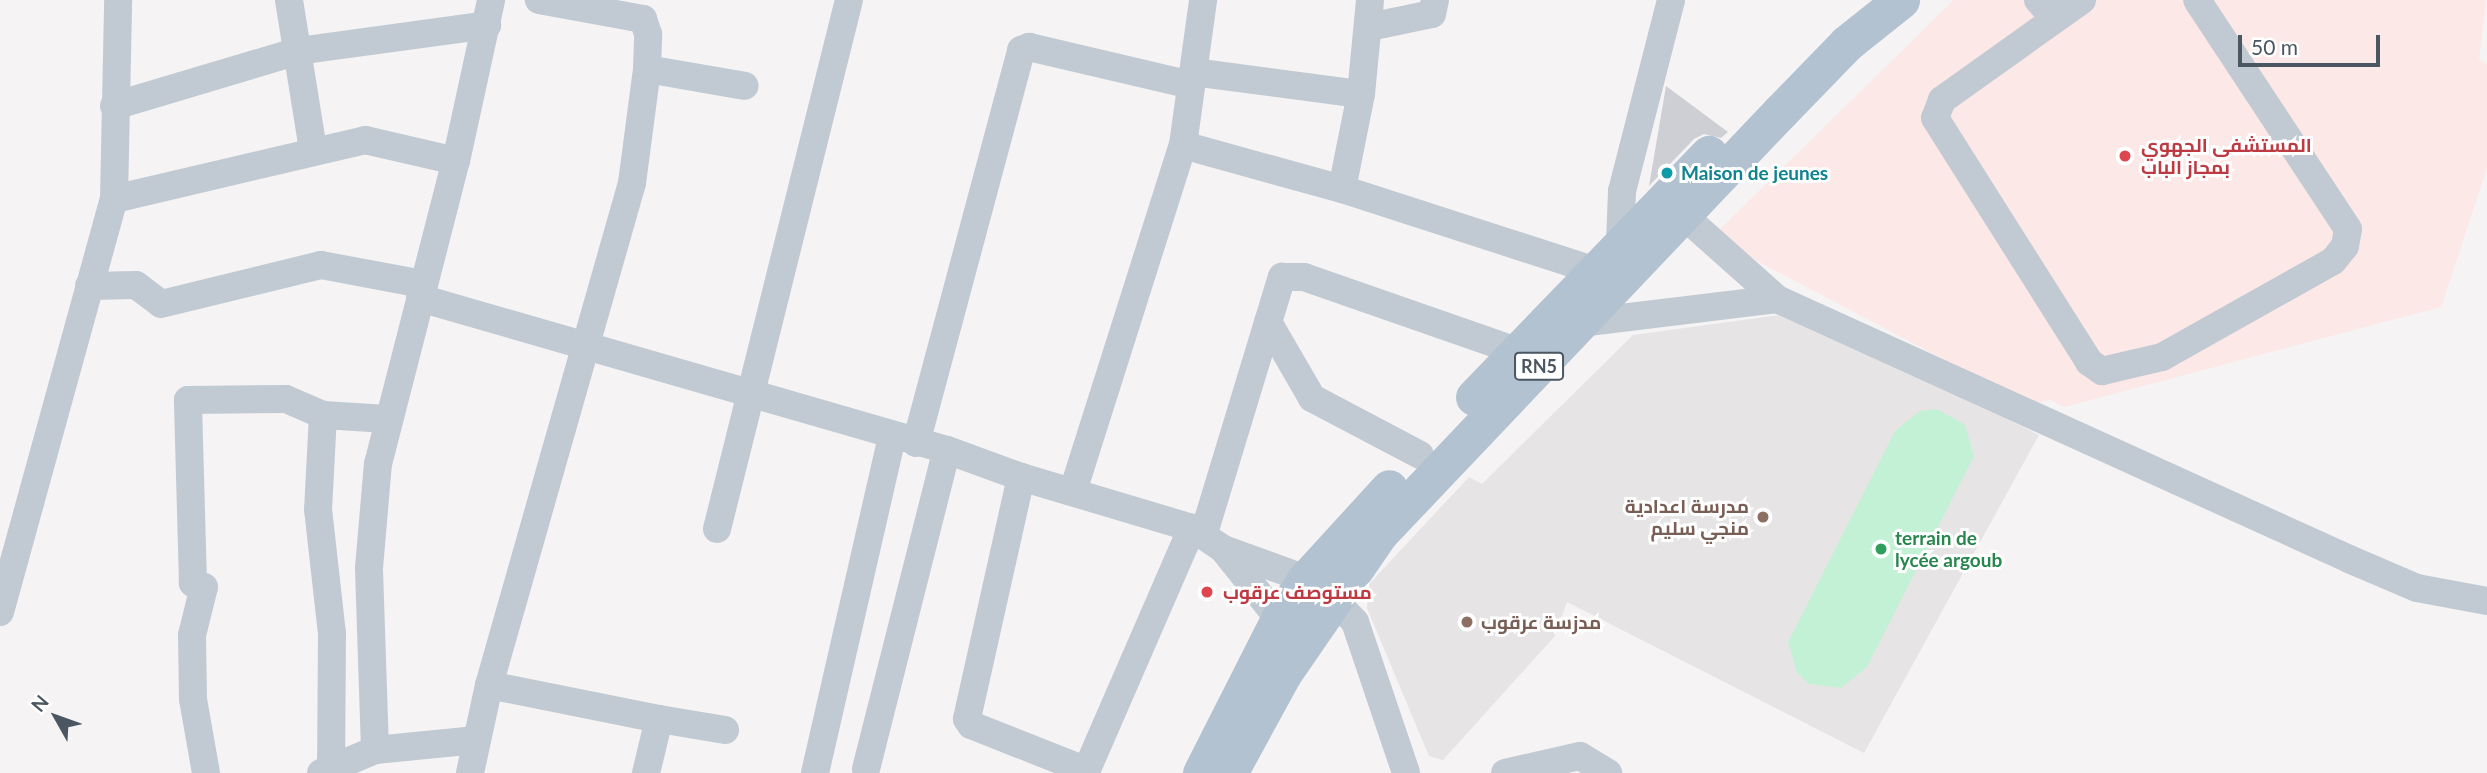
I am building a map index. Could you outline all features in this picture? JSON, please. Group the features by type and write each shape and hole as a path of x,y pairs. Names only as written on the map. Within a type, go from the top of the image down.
{"main road":[{"name":"RN5","path":"1201,773 1279,619 1319,589 1380,533 1517,351 1825,32 1863,0"},
{"name":"RN5","path":"1229,773 1283,674 1319,589 1420,454 1458,431 1580,323 1847,43 1900,0"}],"street":[{"path":"0,612 114,199 118,0"},
{"path":"289,0 313,150"},
{"path":"114,106 298,51 528,0"},
{"path":"470,773 489,685 632,183 647,69 647,23 597,4 539,0"},
{"path":"717,529 849,0"},
{"path":"1073,491 1183,145 1203,0"},
{"path":"1342,189 1361,94 1370,13 1432,14 1435,0"},
{"path":"1620,243 1622,191 1671,0"},
{"path":"2082,0 2046,9 1942,100 1935,118 2089,362 2102,371 2115,371 2162,357 2333,261 2345,246 2348,229 2197,0"},
{"path":"375,750 369,568 378,464 387,419 456,161 491,9"},
{"path":"821,768 904,440 1021,50 1029,47 1192,78 1361,94"},
{"path":"647,69 745,86"},
{"path":"114,199 313,150 374,141 456,161"},
{"path":"1183,145 1342,189 1593,270"},
{"path":"1684,216 1777,299 2360,564 2417,588 2487,601"},
{"path":"89,286 136,285 161,304 321,265 421,291 584,348 947,450 1206,537 1319,589 1355,622 1401,767"},
{"path":"1021,477 967,719 971,725 1082,769 1088,767 1206,537 1276,286 1288,274 1517,351"},
{"path":"1580,323 1777,299"},
{"path":"1268,322 1312,398 1420,454"},
{"path":"206,773 193,699 192,635 204,587 193,583 188,400 286,400 323,415 387,419"},
{"path":"323,415 318,509 332,633 326,770 375,750 477,740"},
{"path":"866,769 947,450"},
{"path":"1206,537 1279,619"},
{"path":"489,685 725,730"},
{"path":"646,773 659,719"},
{"path":"1505,773 1582,765 1608,773"}],"shaded area":[{"name":"المستشفى الجهوي بمجاز الباب","path":"1954,0 2486,0 2479,60 2487,64 2487,168 2441,307 2064,407 2050,399 2030,405 1712,237"},
{"name":"مدرسة اعدادية منجي سليم","path":"1795,313 2039,435 1864,753 1567,602 1555,636 1443,760 1429,756 1367,608 1369,584 1469,477 1482,484 1633,335"}],"green space":[{"name":"terrain de lycée argoub","path":"1937,409 1965,425 1974,456 1867,667 1841,688 1809,684 1797,673 1788,642 1895,431 1920,411"}],"building":[{"name":"Maison de jeunes","path":"1666,86 1728,132 1721,138 1704,134 1694,139 1649,186"}],"place":[{"name":"المستشفى الجهوي بمجاز الباب","path":"2125,156"},
{"name":"Maison de jeunes","path":"1667,173"},
{"name":"مدرسة اعدادية منجي سليم","path":"1763,517"},
{"name":"terrain de lycée argoub","path":"1881,549"},
{"name":"مستوصف عرقوب","path":"1207,592"},
{"name":"مدزسة عرقوب","path":"1467,622"}]}
